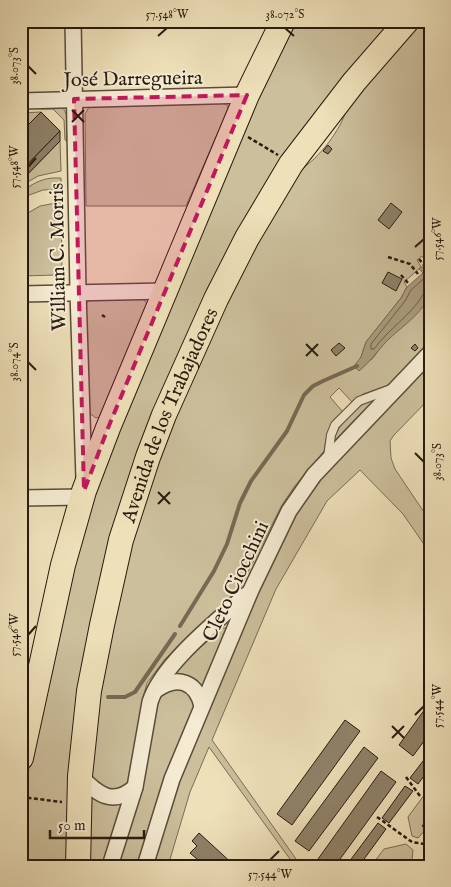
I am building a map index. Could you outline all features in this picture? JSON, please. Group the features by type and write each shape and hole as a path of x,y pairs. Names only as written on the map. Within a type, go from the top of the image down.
{"main road":[{"path":"21,758 28,693 83,494 108,428 229,137 282,21"},
{"name":"Avenida de los Trabajadores","path":"78,866 78,803 89,691 119,549 148,457 178,383 216,299 247,238 291,164 354,82 407,21"}],"street":[{"name":"William C. Morris","path":"73,21 83,494"},
{"name":"José Darregueira","path":"21,101 247,95"},
{"path":"21,294 166,291"},
{"name":"Cleto Ciocchini","path":"145,866 167,790 250,590 299,495 328,460 430,353"},
{"path":"21,498 83,494"},
{"path":"110,866 135,787 153,692 180,657 250,590"},
{"path":"153,692 168,683 185,683 197,692 202,706"},
{"path":"80,776 93,789 112,797 124,795 135,787"}],"path":[{"path":"229,137 243,134 283,158"},
{"path":"388,257 410,264 418,274"},
{"path":"419,259 430,273"},
{"path":"401,275 408,283"},
{"path":"406,777 420,796"},
{"path":"21,797 78,803"},
{"path":"377,817 412,842 430,845"}],"highlighted area":[{"path":"247,95 108,428 84,491 74,99"}],"shaded area":[{"path":"297,21 394,21 169,376 69,803 66,866 21,866 21,806 71,567 110,451 253,109"},
{"path":"421,21 430,21 430,268 422,256 417,260 421,267 404,282 407,287 401,298 366,342 361,357 371,360 389,337 422,306 430,290 430,341 388,385 363,394 352,402 339,388 330,397 343,412 332,423 327,434 324,451 294,487 282,505 240,588 165,659 147,683 129,780 124,786 116,790 104,787 97,783 91,772 97,703 130,549 174,417 254,244 300,170 322,151 335,134 347,108"},
{"path":"223,103 228,106 228,109 186,206 86,206 85,114 89,107"},
{"path":"41,107 62,107 65,110 68,128 67,141 65,140 64,120 53,109 41,109"},
{"path":"41,112 21,132 21,113"},
{"path":"60,141 61,171 38,176 21,186 21,181"},
{"path":"52,178 61,178 61,189 43,190 21,198 21,192 28,187"},
{"path":"61,202 62,270 57,275 21,276 21,217 40,206"},
{"path":"143,298 147,304 100,417 96,418 89,413 86,304 90,300"},
{"path":"430,364 430,398 390,441 391,458 395,469 430,521 430,553 403,514 360,470 327,501 276,589 212,740 301,866 295,866 209,747 190,792 168,866 151,866 169,802 256,592 296,514 320,480"},
{"path":"369,400 374,400 334,441 339,429 347,418"},
{"path":"223,628 227,630 204,686 200,688 176,676 175,673 188,658"},
{"path":"184,687 196,702 140,866 114,866 160,694"},
{"path":"430,787 430,812 427,816 429,817 426,829 418,838 412,836 408,817"},
{"path":"90,796 124,801 104,866 87,866"},
{"path":"406,844 413,850 412,860 407,866 402,866 396,861 393,866 371,866 384,849"}],"water":[{"path":"421,267 430,268 429,291 424,305 359,371 354,366 361,357 366,342 401,298 407,287 423,273 419,269"}],"building":[{"path":"41,112 60,131 21,171 21,132"},
{"path":"60,131 60,141 21,181 21,171"},
{"path":"328,145 332,149 328,154 323,151"},
{"path":"391,203 402,212 389,229 378,220"},
{"path":"388,272 402,279 396,291 382,283"},
{"path":"339,343 345,348 336,356 331,350"},
{"path":"415,344 418,348 415,351 411,348"},
{"path":"430,702 430,733 413,756 399,745"},
{"path":"345,720 360,731 292,825 277,814"},
{"path":"364,747 378,758 309,851 295,841"},
{"path":"430,752 430,768 418,784 410,778"},
{"path":"381,771 396,782 335,866 313,866"},
{"path":"405,786 413,791 389,823 382,818"},
{"path":"430,812 430,832 422,826 429,817 427,816"},
{"path":"378,823 386,829 359,866 346,866"},
{"path":"199,833 235,866 205,866 190,853 197,846 192,841"},
{"path":"430,855 430,866 421,866"},
{"path":"412,860 419,866 407,866"}],"waterway":[{"path":"180,626 214,571 227,544 240,503 251,481 287,431 304,395 313,386 357,366"},
{"path":"108,697 125,697 135,692 175,634"}]}
